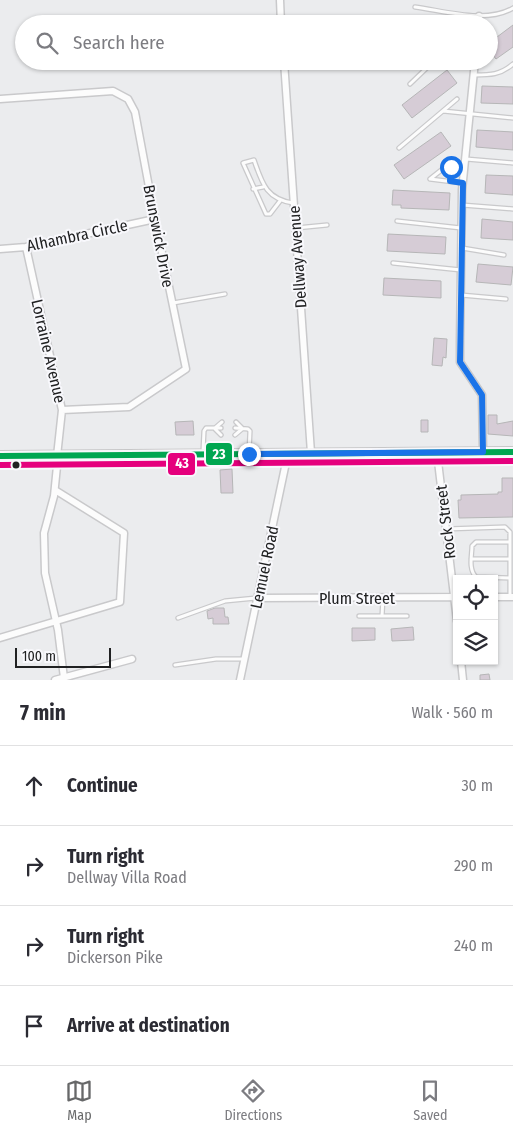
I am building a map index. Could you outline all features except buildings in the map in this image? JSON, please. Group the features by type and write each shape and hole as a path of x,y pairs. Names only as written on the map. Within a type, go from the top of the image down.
{"main road":[{"path":"0,456 513,452"}],"street":[{"path":"280,0 281,15"},
{"name":"Dellway Avenue","path":"285,70 311,453"},
{"path":"474,70 463,183 460,362 482,395 483,452"},
{"name":"Brunswick Drive","path":"0,99 113,91 128,99 135,112 154,219 186,369 129,407 62,410"},
{"name":"Alhambra Circle","path":"0,250 26,247 154,219"},
{"name":"Lorraine Avenue","path":"26,247 62,410 55,490 44,533 45,573 56,620 64,678"},
{"name":"Lemuel Road","path":"240,680 288,453"},
{"name":"Rock Street","path":"436,453 453,581"},
{"path":"0,638 120,602 124,533 55,490"},
{"name":"Plum Street","path":"258,598 453,596"},
{"path":"498,597 511,597"},
{"path":"55,680 132,659"},
{"path":"461,665 463,680"}],"lane":[{"path":"415,8 471,15"},
{"path":"493,15 513,8"},
{"path":"474,76 492,76 504,72 513,64"},
{"path":"410,84 425,70"},
{"path":"399,148 457,99"},
{"path":"443,111 513,118"},
{"path":"465,159 513,163"},
{"path":"280,201 270,214 266,214 253,189 243,163 254,160 263,187 280,201 294,203"},
{"path":"450,181 449,164 430,178 463,183"},
{"path":"253,189 263,187"},
{"path":"462,204 513,210"},
{"path":"398,221 462,228"},
{"path":"296,228 327,225"},
{"path":"461,248 504,255"},
{"path":"393,263 461,270"},
{"path":"172,303 226,294"},
{"path":"460,295 506,299"},
{"path":"214,428 222,422"},
{"path":"236,422 242,429"},
{"path":"214,428 222,435"},
{"path":"203,454 204,431 222,428"},
{"path":"235,428 248,429 250,432 249,454"},
{"path":"235,435 242,429"},
{"path":"446,529 501,526 510,532 511,597"},
{"path":"510,542 476,542 472,546 471,559 471,571 476,576 510,578"},
{"path":"471,559 510,559"},
{"path":"178,618 225,601 258,598"},
{"path":"382,616 383,598"},
{"path":"359,616 407,616"},
{"path":"175,665 216,659 245,659"}],"transit line":[{"name":"23","path":"0,456 513,452"},
{"name":"43","path":"0,465 513,461"}],"route":[{"path":"249,454 483,452 482,395 460,362 463,183 450,181 451,167"}]}
